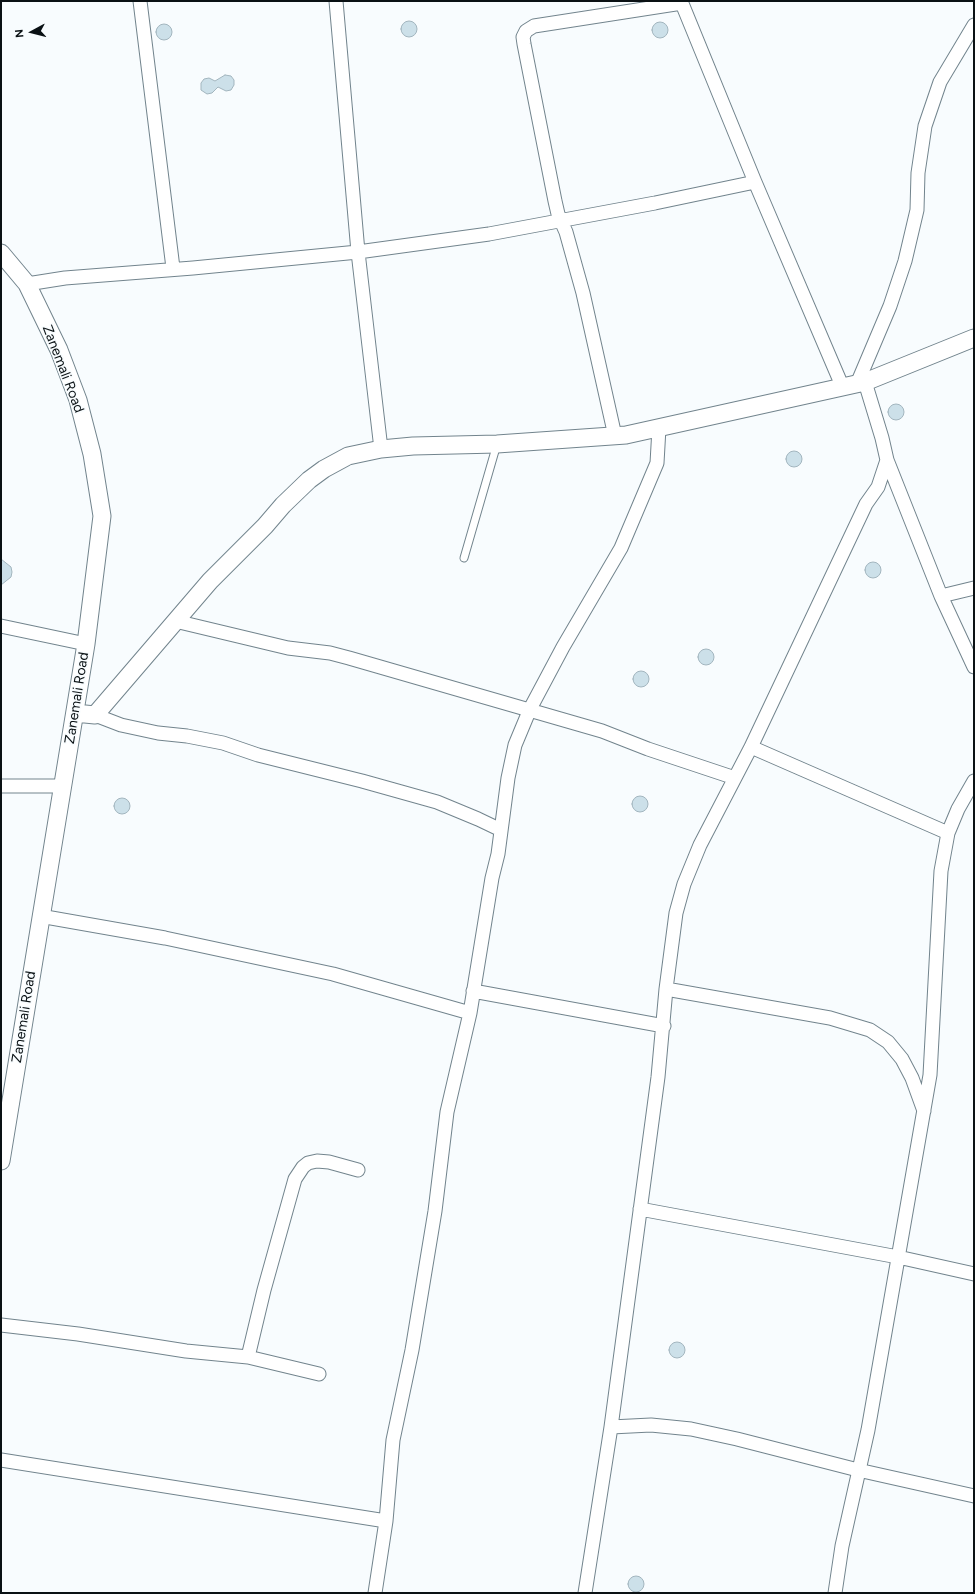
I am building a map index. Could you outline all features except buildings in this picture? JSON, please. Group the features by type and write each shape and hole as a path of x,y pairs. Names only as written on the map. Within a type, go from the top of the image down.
{"street":[{"path":"140,1 173,268"},
{"path":"336,1 358,252 381,449"},
{"path":"615,436 583,293 566,232 555,201 524,44 524,37 526,31 534,26 681,2 755,182 882,438 887,460 941,596 974,667"},
{"path":"855,384 890,306 906,261 916,210 918,173 925,126 940,82 974,25"},
{"path":"27,284 65,278 173,268 193,268 358,252 489,234 755,182"},
{"name":"Zanemali Road","path":"1,253 27,284 59,350 78,400 93,462 102,516 86,644 40,916 1,1161"},
{"path":"95,715 210,581 309,480 324,469 348,456 381,449 413,446 497,444 615,436 659,428 855,384 974,338"},
{"path":"375,1593 386,1521 393,1440 412,1350 435,1211 447,1112 470,1012 498,854 508,778 515,745 530,709 562,647 621,548 657,463 659,428"},
{"path":"585,1593 611,1426 664,1026 666,989 676,914 684,884 700,845 751,747 866,504 878,487 887,460"},
{"path":"941,596 974,588"},
{"path":"175,621 288,648 349,658 602,730 648,749 734,778"},
{"path":"1,626 86,644"},
{"path":"75,713 95,715 121,725 158,733 187,736 223,743 258,755 362,781 437,802 501,830"},
{"path":"751,747 948,833"},
{"path":"835,1593 842,1546 868,1430 930,1076 941,871 948,833 958,809 974,781"},
{"path":"1,786 63,786"},
{"path":"40,916 165,938 333,974 470,1012"},
{"path":"666,989 830,1018 870,1030 888,1042 902,1059 912,1078 924,1112"},
{"path":"473,991 664,1026"},
{"path":"248,1357 264,1290 295,1179 303,1167 308,1163 317,1161 329,1162 358,1170"},
{"path":"640,1209 898,1257 974,1274"},
{"path":"1,1325 78,1334 186,1351 248,1357 319,1374"},
{"path":"611,1426 651,1425 691,1429 737,1439 858,1470 974,1496"},
{"path":"1,1460 386,1521"}],"lane":[{"path":"464,558 497,444"}]}
